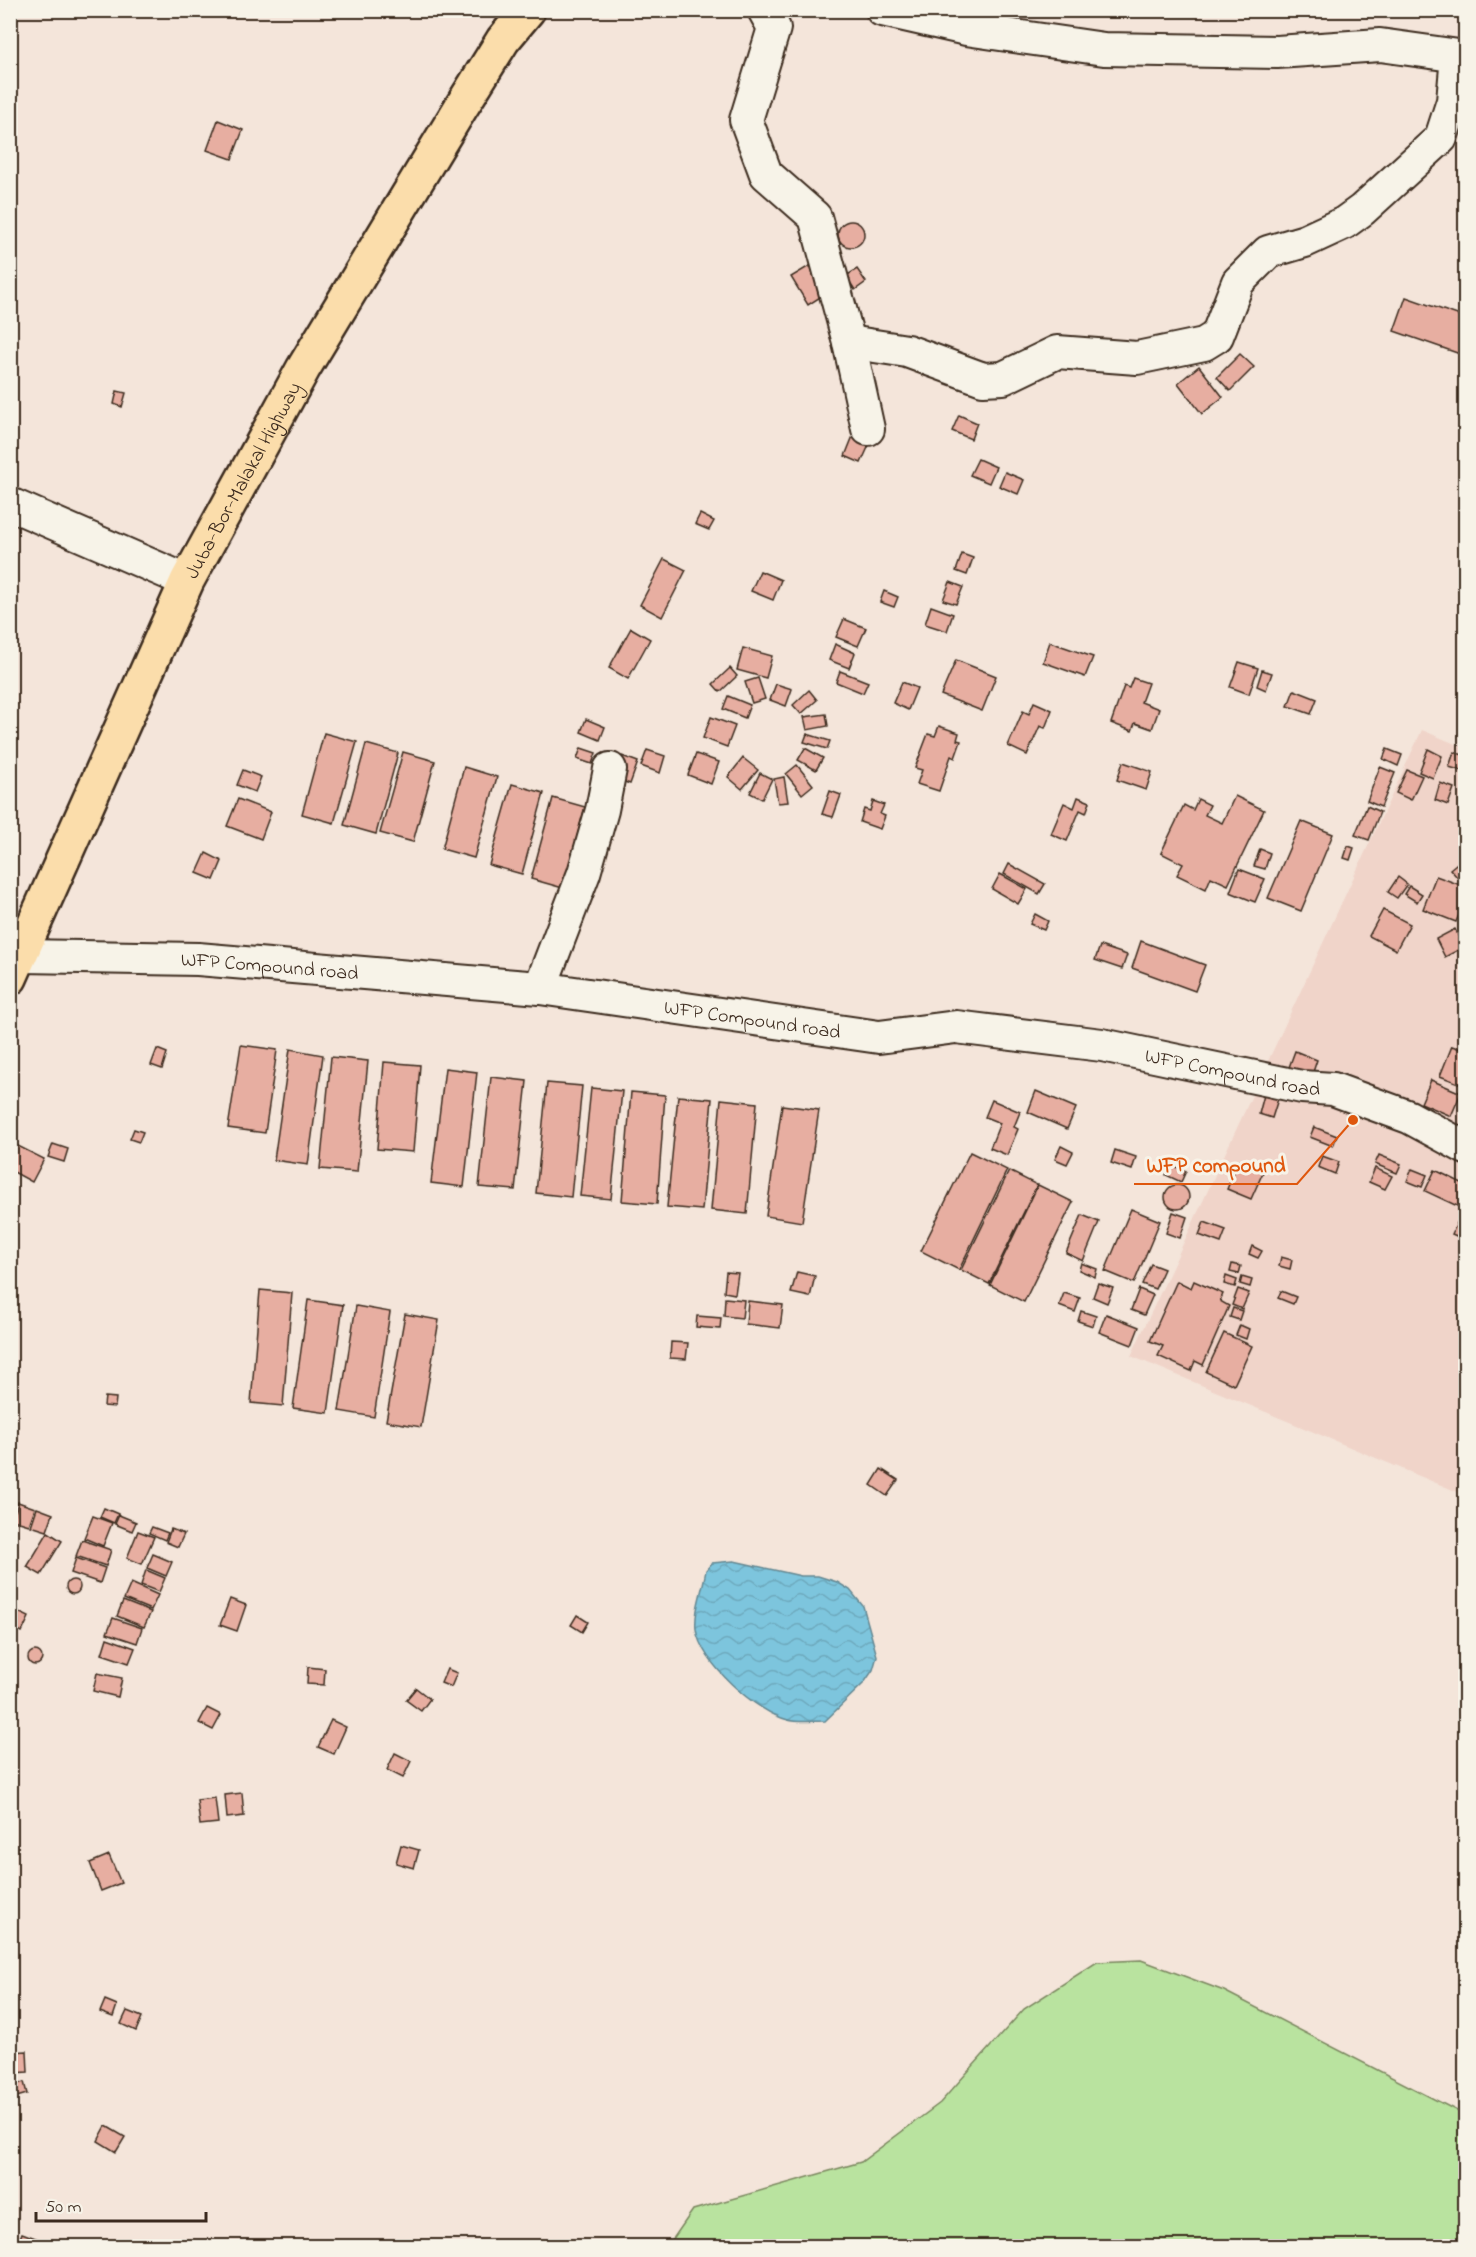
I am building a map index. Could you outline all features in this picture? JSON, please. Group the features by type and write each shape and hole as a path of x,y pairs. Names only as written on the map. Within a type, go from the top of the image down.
{"main road":[{"name":"Juba-Bor-Malakal Highway","path":"16,967 187,581 303,369 466,99 503,40 528,10"}],"street":[{"path":"764,10 774,28 746,120 766,174 816,217 849,342 868,429"},
{"path":"849,342 907,351 983,379 1003,378 1057,352 1137,358 1204,344 1217,336 1238,282 1268,252 1305,241 1344,223 1362,210 1441,138 1453,101 1461,57 1380,45 1277,52 1104,49 966,29 882,10"},
{"path":"10,504 187,581"},
{"path":"540,988 584,873 602,810 610,769"},
{"name":"WFP Compound road","path":"16,967 198,959 540,988 879,1037 956,1027 1102,1045 1302,1087 1333,1089 1409,1117 1466,1148"}],"shaded area":[{"path":"1422,730 1465,748 1465,1495 1131,1356"}],"green space":[{"path":"1141,1960 1224,1991 1465,2115 1465,2246 668,2246 693,2210 861,2162 940,2103 1024,2009 1097,1962"}],"water":[{"path":"734,1561 801,1576 818,1576 837,1582 850,1590 863,1606 877,1656 873,1670 864,1683 825,1721 788,1720 761,1707 732,1684 708,1656 700,1642 696,1629 697,1607 706,1570 712,1563"}],"building":[{"path":"218,120 243,130 232,159 207,150"},
{"path":"851,221 860,225 864,234 860,243 851,247 842,243 838,234 842,225"},
{"path":"811,265 828,292 808,305 791,277"},
{"path":"857,269 866,282 855,290 846,276"},
{"path":"1406,297 1466,318 1466,347 1463,355 1394,331"},
{"path":"1240,354 1254,367 1230,391 1217,377"},
{"path":"1199,366 1223,397 1202,414 1178,383"},
{"path":"117,391 126,393 122,407 114,404"},
{"path":"959,415 977,423 971,439 952,431"},
{"path":"853,436 870,443 861,463 845,456"},
{"path":"978,459 996,467 989,483 970,475"},
{"path":"1005,472 1024,480 1018,494 999,486"},
{"path":"700,514 714,521 709,530 695,524"},
{"path":"962,554 973,558 967,575 956,571"},
{"path":"664,559 686,570 662,617 640,605"},
{"path":"760,571 781,580 773,600 751,591"},
{"path":"950,582 963,587 956,604 943,600"},
{"path":"884,591 898,597 894,607 880,602"},
{"path":"931,606 953,614 947,631 925,624"},
{"path":"844,619 866,628 858,646 836,637"},
{"path":"631,628 650,639 628,679 609,668"},
{"path":"1050,642 1093,657 1085,677 1043,662"},
{"path":"835,644 855,653 849,668 829,660"},
{"path":"743,648 772,656 766,678 737,670"},
{"path":"956,660 996,676 982,711 941,695"},
{"path":"1239,662 1258,668 1249,694 1230,687"},
{"path":"730,668 737,676 720,692 713,684"},
{"path":"1262,670 1272,673 1266,690 1257,686"},
{"path":"840,671 868,682 863,693 836,682"},
{"path":"758,678 765,699 752,703 745,682"},
{"path":"1133,678 1148,683 1141,702 1159,709 1152,729 1135,723 1132,731 1111,723 1124,686 1129,688"},
{"path":"902,682 917,688 908,710 893,703"},
{"path":"776,684 792,689 786,706 770,700"},
{"path":"809,690 817,700 801,714 793,705"},
{"path":"1294,690 1317,699 1311,714 1288,706"},
{"path":"728,696 750,705 745,718 723,709"},
{"path":"1034,702 1052,710 1045,728 1040,726 1027,755 1008,746 1023,711 1029,714"},
{"path":"826,714 828,726 807,730 804,717"},
{"path":"711,717 735,726 727,747 703,738"},
{"path":"586,719 605,727 600,740 581,732"},
{"path":"939,726 959,733 957,740 961,741 955,758 951,756 939,791 917,784 922,770 915,768 928,734 935,736"},
{"path":"324,733 357,742 334,823 302,814"},
{"path":"807,734 830,741 827,749 804,742"},
{"path":"366,744 398,753 376,834 344,825"},
{"path":"581,748 596,753 592,764 577,759"},
{"path":"805,748 823,758 816,770 798,760"},
{"path":"1387,749 1402,755 1398,766 1383,759"},
{"path":"1428,749 1442,756 1433,778 1419,772"},
{"path":"647,750 665,756 660,773 641,766"},
{"path":"403,752 435,761 413,842 380,833"},
{"path":"1454,752 1466,756 1466,772 1449,767"},
{"path":"696,754 719,762 711,784 688,775"},
{"path":"622,756 638,762 630,784 614,778"},
{"path":"743,758 758,770 742,789 728,777"},
{"path":"1123,762 1152,772 1146,790 1117,780"},
{"path":"797,765 813,785 802,794 786,774"},
{"path":"464,767 497,777 474,858 442,849"},
{"path":"1380,767 1395,773 1381,807 1367,801"},
{"path":"243,770 261,777 255,792 237,785"},
{"path":"1407,770 1422,776 1411,800 1396,793"},
{"path":"760,773 772,779 762,799 750,793"},
{"path":"784,777 788,802 778,803 774,779"},
{"path":"1440,783 1454,788 1448,805 1435,800"},
{"path":"512,784 544,793 522,874 489,865"},
{"path":"830,791 841,795 833,817 822,814"},
{"path":"1235,796 1264,810 1228,885 1211,877 1206,889 1177,875 1183,864 1161,853 1184,805 1193,810 1198,799 1210,805 1205,815 1222,823"},
{"path":"1078,797 1090,802 1086,813 1080,810 1067,841 1051,834 1064,803 1074,808"},
{"path":"553,798 585,807 563,888 531,879"},
{"path":"238,799 271,812 261,839 227,826"},
{"path":"873,801 884,805 880,814 885,816 880,829 860,822 864,809 870,811"},
{"path":"1367,806 1380,812 1369,840 1355,835"},
{"path":"1301,821 1333,834 1301,911 1268,898"},
{"path":"1348,846 1354,848 1350,860 1344,858"},
{"path":"1260,849 1270,853 1265,869 1254,866"},
{"path":"206,853 222,861 214,880 197,873"},
{"path":"1461,860 1466,865 1464,885 1450,869"},
{"path":"1009,864 1045,884 1039,894 1004,874"},
{"path":"1239,869 1265,879 1255,902 1230,892"},
{"path":"1000,874 1027,889 1018,904 992,889"},
{"path":"1436,876 1466,887 1466,898 1456,922 1423,909"},
{"path":"1398,877 1407,884 1397,898 1388,892"},
{"path":"1409,886 1422,894 1417,902 1404,894"},
{"path":"1383,910 1410,924 1396,950 1369,936"},
{"path":"1035,914 1048,921 1044,930 1030,924"},
{"path":"1455,929 1464,947 1445,957 1436,939"},
{"path":"1141,941 1205,965 1195,991 1132,968"},
{"path":"1100,946 1127,955 1122,969 1095,960"},
{"path":"241,1045 277,1050 265,1133 228,1128"},
{"path":"1452,1046 1466,1051 1466,1086 1440,1076"},
{"path":"157,1049 167,1053 162,1069 151,1065"},
{"path":"290,1049 323,1055 308,1165 274,1160"},
{"path":"1295,1051 1317,1060 1311,1078 1288,1070"},
{"path":"331,1057 368,1061 357,1172 320,1169"},
{"path":"384,1062 420,1065 413,1152 377,1149"},
{"path":"445,1068 477,1072 464,1187 431,1183"},
{"path":"491,1077 527,1081 515,1190 479,1187"},
{"path":"1431,1080 1461,1093 1451,1116 1421,1103"},
{"path":"547,1083 582,1086 571,1197 536,1193"},
{"path":"591,1088 622,1091 611,1199 580,1196"},
{"path":"1036,1091 1076,1108 1067,1129 1028,1112"},
{"path":"631,1092 665,1095 657,1204 622,1201"},
{"path":"1264,1095 1278,1099 1272,1118 1259,1114"},
{"path":"678,1096 712,1099 702,1210 667,1207"},
{"path":"721,1099 757,1103 747,1214 711,1210"},
{"path":"992,1100 1020,1112 1014,1127 1018,1129 1007,1155 990,1148 1000,1123 985,1117"},
{"path":"782,1105 819,1110 802,1222 766,1216"},
{"path":"1314,1127 1337,1136 1333,1146 1310,1137"},
{"path":"134,1129 143,1132 139,1142 130,1139"},
{"path":"10,1142 44,1159 32,1182 10,1170"},
{"path":"53,1144 68,1149 64,1162 48,1157"},
{"path":"1061,1146 1073,1152 1067,1164 1055,1159"},
{"path":"1115,1150 1136,1157 1132,1170 1111,1163"},
{"path":"970,1152 1007,1170 959,1270 921,1251"},
{"path":"1379,1155 1401,1164 1397,1173 1375,1164"},
{"path":"1322,1156 1339,1162 1335,1174 1318,1167"},
{"path":"1239,1160 1264,1170 1251,1199 1227,1189"},
{"path":"1171,1165 1186,1171 1181,1182 1166,1175"},
{"path":"1375,1168 1392,1176 1385,1189 1369,1182"},
{"path":"1412,1169 1427,1175 1422,1187 1407,1181"},
{"path":"1435,1170 1466,1185 1466,1210 1425,1191"},
{"path":"1009,1171 1037,1185 989,1284 961,1270"},
{"path":"1038,1185 1073,1202 1024,1302 990,1285"},
{"path":"1177,1185 1185,1189 1189,1197 1185,1205 1177,1209 1169,1205 1165,1197 1169,1189"},
{"path":"1131,1209 1160,1221 1134,1283 1105,1271"},
{"path":"1173,1212 1187,1217 1180,1238 1166,1233"},
{"path":"1462,1212 1466,1214 1466,1240 1452,1234"},
{"path":"1082,1215 1099,1222 1083,1261 1066,1253"},
{"path":"1204,1222 1226,1230 1221,1243 1199,1235"},
{"path":"1252,1246 1262,1251 1258,1258 1249,1254"},
{"path":"1281,1257 1292,1260 1290,1269 1279,1266"},
{"path":"1081,1263 1097,1269 1095,1277 1079,1270"},
{"path":"1151,1264 1164,1269 1155,1289 1142,1284"},
{"path":"1232,1264 1241,1266 1239,1274 1230,1272"},
{"path":"726,1272 738,1273 735,1294 724,1292"},
{"path":"797,1272 815,1276 810,1297 791,1293"},
{"path":"1226,1276 1237,1280 1235,1287 1224,1284"},
{"path":"1242,1277 1252,1280 1250,1287 1240,1284"},
{"path":"1177,1281 1191,1288 1194,1281 1223,1294 1220,1301 1229,1306 1203,1365 1195,1361 1191,1371 1158,1356 1163,1346 1150,1341"},
{"path":"1098,1283 1113,1288 1107,1303 1093,1297"},
{"path":"1139,1289 1153,1295 1144,1315 1131,1310"},
{"path":"1238,1289 1249,1293 1242,1309 1232,1305"},
{"path":"260,1290 292,1293 283,1406 251,1403"},
{"path":"1281,1291 1296,1297 1293,1304 1278,1298"},
{"path":"1064,1293 1080,1298 1075,1312 1059,1306"},
{"path":"725,1298 744,1300 742,1318 724,1316"},
{"path":"308,1300 343,1305 328,1413 293,1408"},
{"path":"748,1301 783,1305 780,1328 746,1324"},
{"path":"356,1306 390,1312 374,1417 339,1411"},
{"path":"1233,1308 1242,1311 1239,1320 1230,1317"},
{"path":"1081,1311 1096,1316 1093,1326 1078,1321"},
{"path":"405,1314 439,1320 421,1427 386,1421"},
{"path":"1106,1314 1139,1327 1132,1345 1099,1332"},
{"path":"697,1316 721,1318 720,1329 696,1327"},
{"path":"1240,1325 1249,1329 1246,1339 1236,1335"},
{"path":"1224,1333 1252,1346 1234,1385 1206,1372"},
{"path":"671,1342 688,1343 686,1359 670,1358"},
{"path":"105,1397 116,1398 115,1407 104,1406"},
{"path":"881,1469 898,1480 887,1496 871,1485"},
{"path":"18,1502 35,1508 29,1525 13,1520"},
{"path":"37,1508 53,1514 47,1531 31,1526"},
{"path":"104,1508 118,1514 114,1523 100,1517"},
{"path":"119,1515 136,1522 132,1531 115,1524"},
{"path":"93,1516 112,1523 103,1546 84,1538"},
{"path":"152,1527 168,1533 165,1540 149,1533"},
{"path":"171,1529 184,1534 178,1547 166,1542"},
{"path":"138,1531 154,1537 142,1564 127,1558"},
{"path":"48,1532 62,1541 41,1575 27,1567"},
{"path":"82,1540 111,1550 106,1566 76,1556"},
{"path":"153,1554 172,1562 166,1576 147,1568"},
{"path":"76,1558 105,1568 100,1583 71,1573"},
{"path":"146,1570 165,1578 159,1592 141,1585"},
{"path":"73,1580 78,1582 80,1587 78,1592 73,1594 68,1592 66,1587 68,1582"},
{"path":"131,1583 158,1595 151,1610 124,1599"},
{"path":"230,1599 246,1605 237,1631 220,1625"},
{"path":"123,1601 151,1612 144,1627 117,1616"},
{"path":"14,1610 29,1617 22,1632 10,1626 10,1617"},
{"path":"577,1615 588,1622 582,1632 571,1625"},
{"path":"113,1618 142,1628 137,1643 107,1633"},
{"path":"107,1638 135,1648 129,1663 102,1654"},
{"path":"35,1651 40,1653 42,1658 40,1663 35,1665 30,1663 28,1658 30,1653"},
{"path":"308,1667 325,1669 324,1685 307,1684"},
{"path":"447,1669 457,1673 451,1687 441,1683"},
{"path":"97,1673 122,1678 118,1697 93,1691"},
{"path":"416,1688 430,1699 421,1711 406,1700"},
{"path":"207,1708 221,1715 213,1730 199,1723"},
{"path":"331,1720 346,1727 334,1754 318,1747"},
{"path":"395,1753 411,1761 403,1778 387,1770"},
{"path":"242,1793 244,1816 227,1818 225,1795"},
{"path":"215,1798 218,1823 200,1825 197,1800"},
{"path":"401,1845 419,1850 414,1868 396,1863"},
{"path":"109,1855 121,1883 101,1891 90,1863"},
{"path":"105,2000 117,2005 113,2017 100,2012"},
{"path":"127,2011 142,2017 136,2031 121,2024"},
{"path":"27,2051 28,2072 13,2073 11,2052"},
{"path":"24,2082 27,2094 13,2098 10,2086"},
{"path":"106,2126 125,2137 116,2152 98,2141"},
{"path":"22,2233 38,2239 35,2246 17,2246"}],"place":[{"name":"WFP compound","path":"1353,1120"}]}
